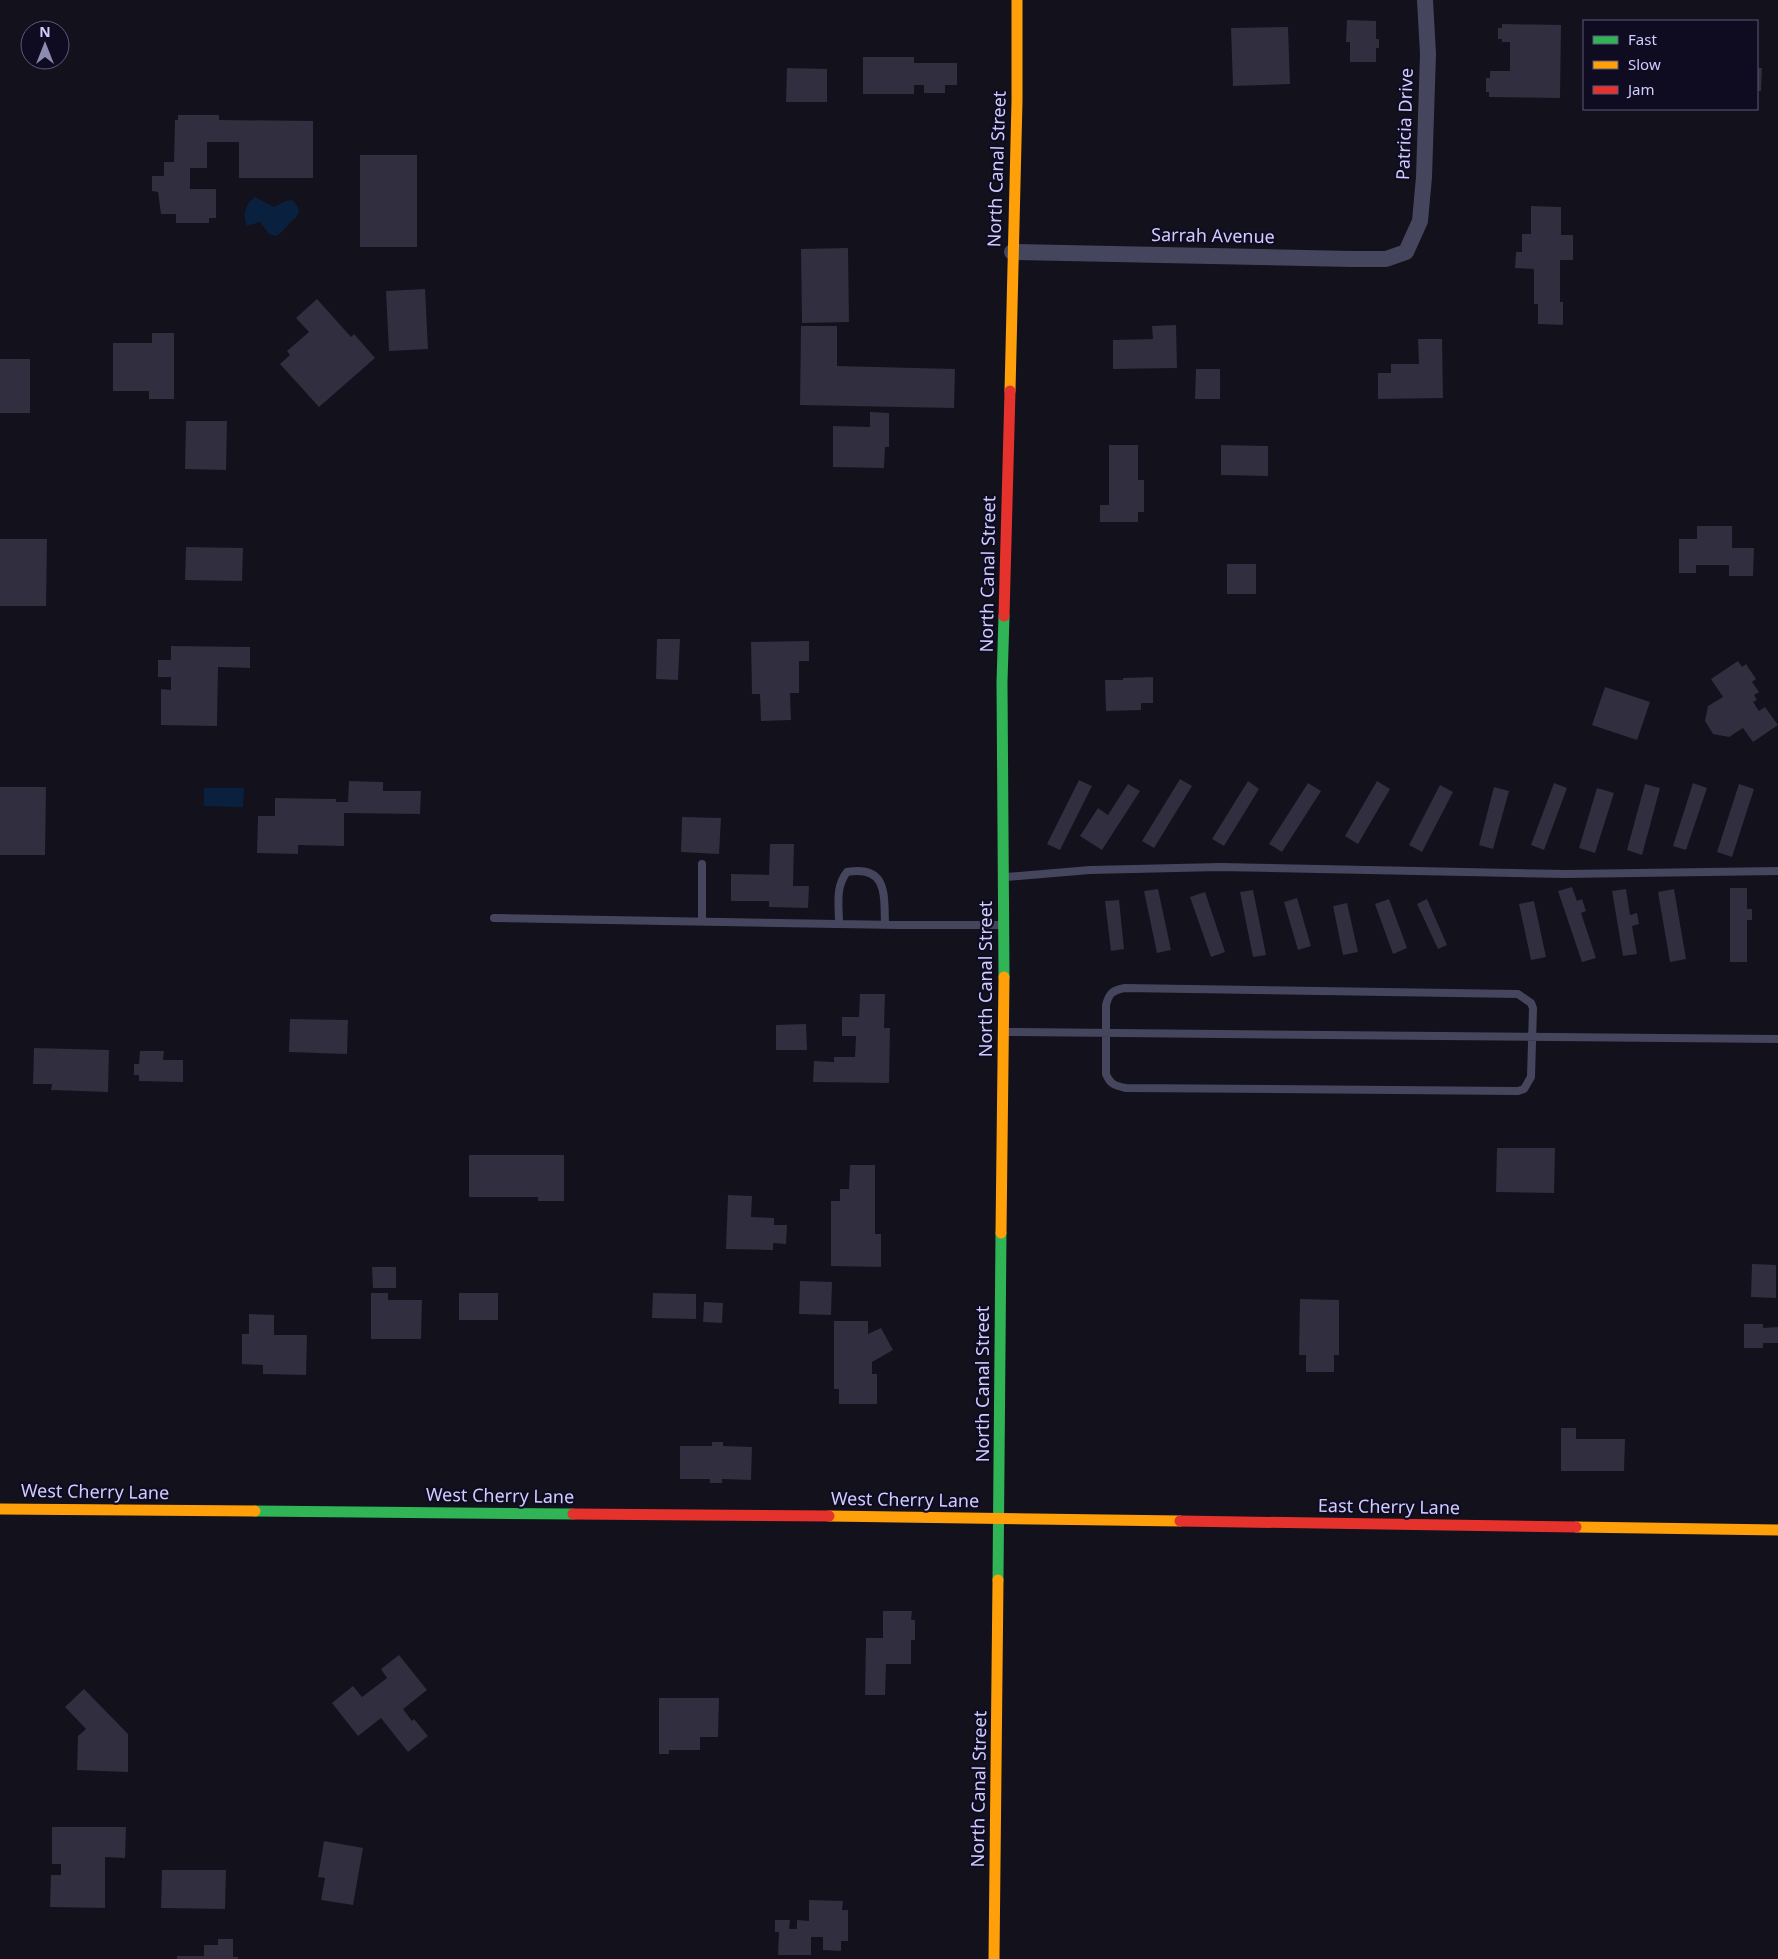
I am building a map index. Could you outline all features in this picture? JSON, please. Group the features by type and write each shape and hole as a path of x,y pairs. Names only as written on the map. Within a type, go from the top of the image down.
{"main road":[{"name":"North Canal Street","path":"994,1959 1000,1518 1004,925 1002,682 1017,101 1017,0"},
{"name":"West Cherry Lane","path":"0,1509 1000,1518"},
{"name":"East Cherry Lane","path":"1000,1518 1778,1530"}],"street":[{"name":"Patricia Drive","path":"1409,246 1420,221 1424,176 1428,54 1425,0"},
{"name":"Sarrah Avenue","path":"1012,252 1386,259 1406,252 1409,246"}],"lane":[{"path":"702,864 702,922"},
{"path":"1004,877 1090,870 1220,867 1566,874 1778,872"},
{"path":"839,924 838,889 847,872 859,870 874,875 882,883 885,924"},
{"path":"494,918 1004,925"},
{"path":"1115,990 1511,992 1518,994 1531,1003 1533,1008 1531,1077 1524,1089 1518,1091 1126,1088 1114,1086 1108,1081 1106,1074 1106,1033 1106,1005 1109,995 1115,990"},
{"path":"1003,1032 1778,1039"}],"water":[{"path":"255,197 274,207 292,200 298,208 298,214 276,236 269,234 260,222 247,226 245,210"},
{"path":"204,788 244,788 243,807 204,806"}],"building":[{"path":"1347,20 1376,21 1376,39 1379,39 1379,48 1376,48 1376,62 1350,62 1350,42 1346,42"},
{"path":"1502,24 1561,25 1560,98 1489,97 1489,92 1486,92 1486,78 1490,78 1490,71 1510,71 1510,42 1502,42 1502,39 1498,39 1498,28 1502,28"},
{"path":"1288,27 1290,84 1233,86 1231,28"},
{"path":"863,57 914,57 914,63 957,63 957,85 945,85 945,93 924,93 924,85 914,85 914,94 863,94"},
{"path":"787,68 827,69 827,102 786,102"},
{"path":"1758,68 1762,68 1761,91 1758,91"},
{"path":"178,115 219,115 219,120 313,121 313,178 239,178 239,142 207,142 207,168 190,168 190,189 216,189 216,218 209,218 209,223 176,223 176,214 161,214 158,192 152,191 152,176 164,176 164,162 174,162 175,120 178,120"},
{"path":"360,155 417,155 417,247 360,247"},
{"path":"1531,206 1561,207 1561,235 1573,235 1573,260 1560,260 1560,302 1563,302 1563,325 1538,324 1538,304 1534,304 1534,269 1515,268 1516,252 1522,252 1522,234 1531,234"},
{"path":"848,248 849,322 802,323 801,249"},
{"path":"425,289 428,349 389,351 386,291"},
{"path":"317,299 351,337 354,334 375,358 319,407 280,364 290,355 287,351 309,332 296,318"},
{"path":"1176,325 1177,368 1113,369 1113,340 1153,339 1152,326"},
{"path":"801,326 837,326 837,366 955,369 954,408 800,405"},
{"path":"152,333 174,333 174,399 149,399 149,391 113,391 113,343 152,343"},
{"path":"1418,339 1442,339 1443,398 1378,399 1378,373 1391,373 1391,364 1419,364"},
{"path":"0,359 30,359 30,413 0,413"},
{"path":"1196,369 1220,369 1220,399 1195,399"},
{"path":"870,412 889,413 889,447 885,447 884,468 833,467 833,426 870,427"},
{"path":"186,421 227,421 226,470 185,469"},
{"path":"1109,445 1138,445 1138,480 1144,480 1144,512 1138,512 1138,522 1100,522 1100,505 1109,505"},
{"path":"1221,445 1268,446 1268,476 1221,475"},
{"path":"1697,526 1732,526 1732,548 1754,548 1753,576 1729,576 1729,565 1696,565 1696,573 1679,573 1679,539 1697,539"},
{"path":"0,539 47,539 46,606 0,606"},
{"path":"186,547 243,548 242,581 185,580"},
{"path":"1227,564 1256,564 1256,594 1227,594"},
{"path":"657,639 680,639 678,680 656,679"},
{"path":"809,641 809,661 799,661 799,693 790,693 791,720 761,721 760,694 752,694 751,642"},
{"path":"171,646 250,647 250,668 218,667 217,726 161,725 161,689 171,690 171,677 158,677 158,660 171,660"},
{"path":"1738,661 1742,667 1746,664 1756,679 1752,682 1759,692 1754,695 1757,700 1753,702 1759,711 1765,707 1778,725 1753,742 1743,728 1729,737 1713,734 1705,721 1708,706 1723,697 1711,679"},
{"path":"1153,677 1153,703 1141,703 1141,710 1106,711 1105,680"},
{"path":"1605,687 1650,702 1637,740 1592,725"},
{"path":"1180,779 1192,786 1154,848 1142,841"},
{"path":"1079,780 1092,786 1060,850 1047,844"},
{"path":"349,781 383,782 383,791 421,791 420,814 344,813 344,846 298,845 298,854 257,853 258,816 275,816 275,798 336,799 336,802 348,802"},
{"path":"1248,781 1259,789 1224,846 1212,839"},
{"path":"1377,781 1390,789 1358,844 1345,836"},
{"path":"1308,783 1321,791 1282,852 1269,844"},
{"path":"1554,783 1567,788 1544,850 1531,845"},
{"path":"1693,783 1707,788 1686,850 1673,846"},
{"path":"1128,784 1140,791 1102,850 1080,836 1098,808 1108,815"},
{"path":"1645,784 1660,788 1642,855 1627,850"},
{"path":"1739,784 1754,789 1732,857 1717,852"},
{"path":"1440,785 1453,792 1422,852 1409,845"},
{"path":"0,787 46,787 45,855 0,855"},
{"path":"1494,787 1509,791 1493,849 1479,845"},
{"path":"1597,788 1614,793 1595,853 1579,848"},
{"path":"682,817 721,818 719,854 681,852"},
{"path":"770,844 794,844 793,886 809,886 808,908 769,907 769,901 731,901 731,874 769,875"},
{"path":"1572,887 1577,901 1582,899 1586,911 1581,913 1596,958 1582,962 1558,891"},
{"path":"1730,888 1747,888 1747,909 1752,909 1752,920 1747,920 1747,962 1730,962"},
{"path":"1158,889 1171,950 1157,953 1144,891"},
{"path":"1626,889 1630,915 1637,913 1639,924 1632,926 1637,954 1623,956 1612,891"},
{"path":"1674,889 1686,959 1670,962 1658,892"},
{"path":"1253,890 1266,955 1253,957 1240,892"},
{"path":"1205,892 1225,952 1211,957 1190,897"},
{"path":"1297,898 1311,946 1298,950 1284,902"},
{"path":"1389,899 1407,948 1393,954 1375,904"},
{"path":"1427,899 1447,945 1438,949 1417,904"},
{"path":"1119,900 1124,949 1111,951 1105,901"},
{"path":"1534,901 1546,957 1531,960 1519,904"},
{"path":"1347,903 1358,952 1343,955 1333,906"},
{"path":"860,994 885,994 884,1028 890,1028 889,1083 813,1082 814,1061 834,1062 834,1057 855,1057 856,1036 842,1036 842,1017 859,1017"},
{"path":"290,1019 348,1020 347,1054 289,1052"},
{"path":"806,1024 807,1050 776,1050 776,1025"},
{"path":"34,1048 109,1050 108,1092 51,1090 52,1084 33,1084"},
{"path":"140,1051 164,1051 163,1060 183,1060 183,1082 139,1081 139,1075 134,1075 134,1064 139,1064"},
{"path":"1497,1148 1555,1148 1554,1193 1496,1192"},
{"path":"469,1155 564,1155 564,1201 538,1201 538,1197 469,1197"},
{"path":"850,1165 875,1165 875,1234 881,1234 881,1267 831,1266 831,1201 840,1201 840,1189 849,1189"},
{"path":"728,1195 752,1196 751,1217 774,1218 774,1225 787,1225 786,1244 773,1243 773,1250 726,1249"},
{"path":"1752,1264 1776,1265 1776,1298 1751,1297"},
{"path":"372,1267 396,1267 396,1288 373,1288"},
{"path":"800,1281 832,1282 831,1315 799,1314"},
{"path":"371,1293 388,1293 388,1300 422,1300 421,1339 371,1339"},
{"path":"459,1293 498,1293 498,1320 459,1320"},
{"path":"653,1293 696,1294 696,1319 652,1318"},
{"path":"1300,1299 1339,1300 1339,1355 1334,1355 1334,1372 1306,1372 1306,1355 1299,1355"},
{"path":"704,1302 723,1303 722,1323 703,1322"},
{"path":"249,1314 274,1315 274,1335 307,1335 306,1375 263,1374 263,1365 242,1364 242,1334 249,1334"},
{"path":"834,1321 868,1321 868,1334 881,1328 893,1350 872,1362 872,1374 877,1374 877,1404 839,1404 839,1389 834,1389"},
{"path":"1744,1324 1763,1324 1763,1328 1778,1327 1778,1343 1763,1343 1763,1348 1744,1348"},
{"path":"1561,1428 1576,1428 1576,1439 1625,1439 1624,1471 1561,1471"},
{"path":"712,1442 723,1442 723,1446 752,1447 751,1480 722,1479 722,1483 710,1483 710,1479 680,1479 680,1446 712,1446"},
{"path":"883,1611 912,1611 911,1620 915,1620 915,1640 911,1640 911,1664 886,1664 885,1695 865,1695 866,1638 883,1638"},
{"path":"399,1655 427,1690 403,1709 412,1721 414,1719 428,1736 408,1752 381,1718 358,1736 332,1703 353,1686 362,1697 387,1678 381,1669"},
{"path":"84,1689 128,1734 128,1772 77,1770 78,1736 86,1729 65,1707"},
{"path":"659,1698 719,1698 718,1737 700,1737 700,1750 669,1750 669,1754 659,1754"},
{"path":"52,1827 126,1827 125,1858 105,1857 105,1908 50,1907 51,1875 61,1875 61,1864 52,1864"},
{"path":"324,1841 363,1848 353,1905 321,1900 325,1878 318,1877"},
{"path":"162,1870 226,1870 225,1909 161,1908"},
{"path":"809,1900 843,1901 842,1910 848,1910 848,1941 841,1941 841,1951 823,1950 823,1937 811,1937 811,1955 778,1955 779,1932 775,1932 775,1920 790,1920 789,1929 797,1929 797,1920 809,1921"},
{"path":"218,1939 233,1939 233,1957 238,1957 238,1959 177,1959 177,1956 204,1956 204,1945 218,1945"}],"traffic: fast":[{"path":"1004,616 1002,682 1004,977"},
{"path":"998,1580 1001,1233"},
{"path":"255,1511 573,1514"}],"traffic: slow":[{"path":"1010,391 1017,101 1017,0"},
{"path":"1001,1233 1004,977"},
{"path":"0,1509 255,1511"},
{"path":"829,1516 1180,1521"},
{"path":"1576,1527 1778,1530"},
{"path":"994,1959 998,1580"}],"traffic: jam":[{"path":"1004,616 1010,391"},
{"path":"573,1514 829,1516"},
{"path":"1180,1521 1576,1527"}]}
